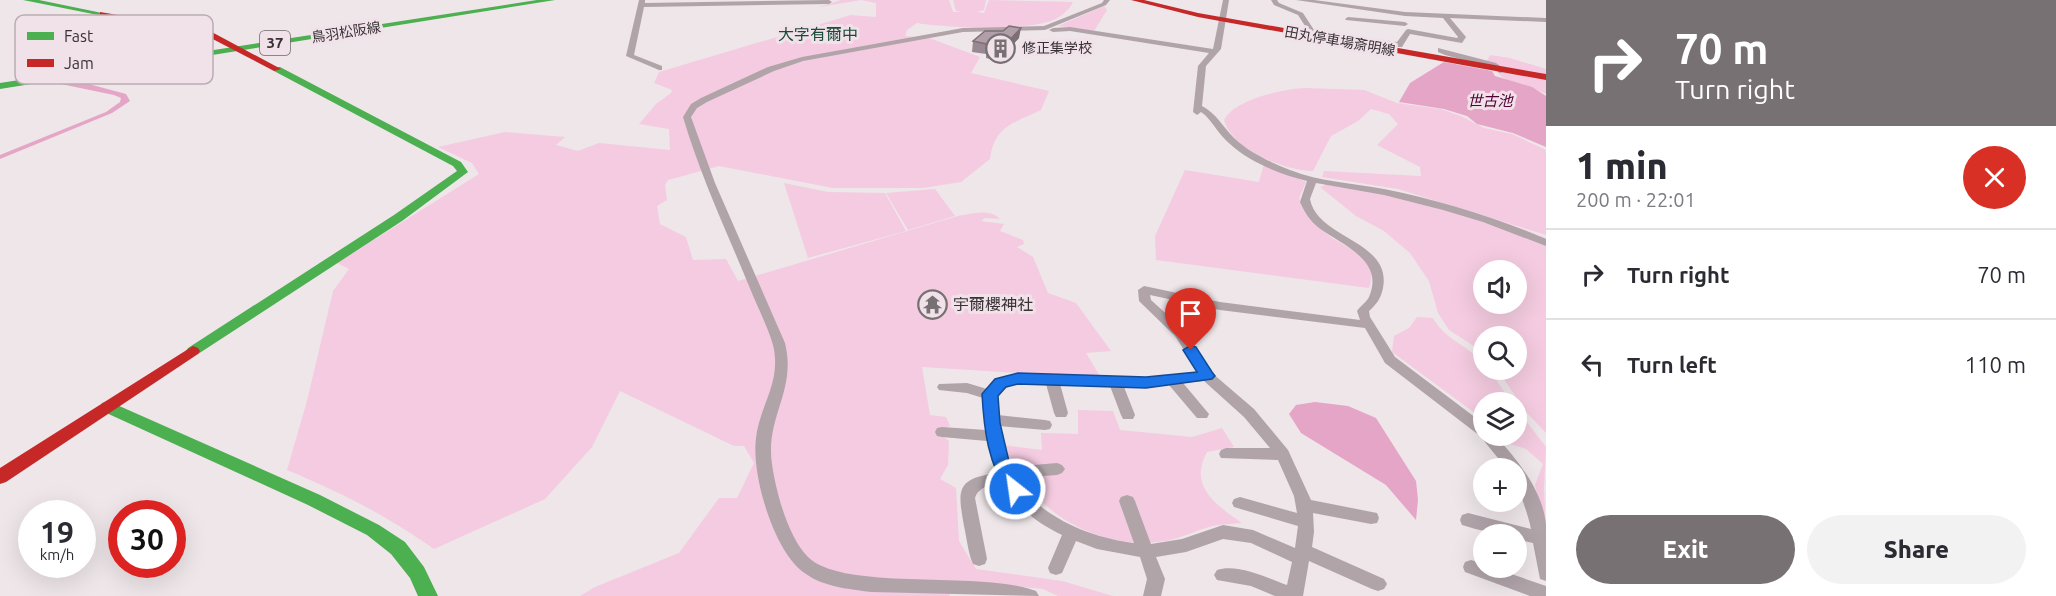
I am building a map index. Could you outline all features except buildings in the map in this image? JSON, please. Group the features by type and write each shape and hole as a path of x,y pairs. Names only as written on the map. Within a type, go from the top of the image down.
{"street":[{"path":"27,0 109,15"},
{"name":"鳥羽松阪線","path":"213,54 550,0"},
{"path":"1030,596 987,590 910,592 862,588 819,573 802,562 791,547 778,514 763,457 766,423 782,364 777,339 730,231 687,117 694,106 704,100 792,62 963,30 1045,27 1064,22 1107,0"},
{"name":"田丸停車場斎明線","path":"1135,0 1289,32 1438,54 1503,70 1546,77"},
{"path":"1226,0 1224,19 1215,52 1202,66 1197,109 1207,112 1231,140 1246,152 1273,166 1312,180 1385,192 1462,212 1546,243"},
{"path":"1274,0 1276,4 1301,14 1312,32"},
{"path":"1299,0 1405,14 1546,20"},
{"path":"659,68 630,56 641,2 829,2"},
{"path":"1343,6 1348,19 1347,29 1358,38"},
{"path":"1289,32 1312,32 1358,38 1398,51 1406,27 1405,14"},
{"path":"1438,54 1462,37 1445,16"},
{"path":"1348,19 1406,27 1459,41"},
{"path":"1017,33 1070,29 1215,52"},
{"path":"0,477 398,218 463,172 457,164 213,38"},
{"name":"鳥羽松阪線","path":"0,86 15,84"},
{"path":"1312,180 1306,194 1307,207 1326,228 1368,256 1376,270 1377,290 1374,299 1363,311 1368,325 1390,360 1473,425"},
{"path":"1223,575 1252,579 1294,596 1305,522 1303,505 1283,454 1249,413 1207,376 1180,333 1145,301 1144,290 1220,306 1368,325"},
{"path":"1207,376 1173,381 1009,380 1001,383 990,394 994,436 1005,475 1031,507 1072,532 1102,544 1145,550 1165,550 1224,532 1248,536 1378,584"},
{"path":"1053,380 1061,413"},
{"path":"1173,381 1202,414"},
{"path":"1115,382 1128,416"},
{"path":"944,387 968,388 990,394"},
{"path":"108,407 324,505 372,530 402,554 417,573 428,596"},
{"path":"992,420 1045,424"},
{"path":"942,432 994,436"},
{"path":"1496,446 1506,458"},
{"path":"1226,454 1283,454"},
{"path":"979,559 967,498 968,490 975,484 1005,475 1057,469"},
{"path":"1527,489 1540,538 1546,574"},
{"path":"1127,501 1156,579 1152,596"},
{"path":"1240,503 1305,522"},
{"path":"1303,505 1371,518"},
{"path":"1468,520 1540,538"},
{"path":"1056,568 1072,532"},
{"path":"1471,567 1546,594"}],"shaded area":[{"path":"841,0 861,0 819,7"},
{"path":"861,0 949,0 953,12 962,12 956,11 953,0 986,0 984,10 977,12 984,13 989,0 1073,2 1059,17 1026,26 986,28 917,23 907,30 905,36 929,38 980,57 971,73 1049,91 1041,110 1001,132 992,148 990,159 961,182 923,188 833,188 719,166 668,180 665,185 667,200 657,206 660,224 686,237 693,260 726,259 738,281 958,216 985,213 1000,219 985,218 981,221 1004,224 1000,231 1023,240 1024,244 1017,247 1033,257 1048,293 1076,303 1111,351 1086,353 1101,378 922,367 930,415 946,417 950,426 936,431 949,441 948,465 940,479 956,488 959,541 976,569 1062,581 1113,596 1058,596 1043,589 995,584 948,586 950,596 580,596 595,587 679,553 719,498 737,498 754,463 744,446 734,446 620,391 592,447 545,499 434,549 362,505 287,470 307,401 333,291 349,269 337,263 479,174 472,163 438,147 505,132 565,137 556,145 578,151 599,143 670,150 669,129 639,124 656,104 671,93 672,90 654,83 659,72 851,15 876,17 876,3"},
{"path":"1104,6 1107,10 1094,31 1058,26"},
{"path":"1490,55 1510,58 1546,69 1546,74 1508,68 1487,61"},
{"path":"1497,72 1546,78 1546,94 1513,83"},
{"path":"1305,88 1364,90 1397,103 1440,109 1461,116 1484,128 1512,134 1546,150 1546,235 1398,189 1322,177 1324,171 1421,176 1420,167 1377,145 1398,124 1389,114 1371,109 1358,121 1331,136 1313,171 1289,167 1261,157 1237,141 1229,131 1224,120 1238,106 1260,96"},
{"path":"1264,164 1306,182 1299,198 1304,208 1328,235 1366,261 1371,277 1369,288 1156,260 1155,236 1185,170 1259,182"},
{"path":"1326,180 1382,190 1438,203 1546,238 1546,433 1527,413 1527,392 1513,392 1504,380 1527,380 1527,326 1473,326 1473,346 1449,330 1438,313 1429,281 1410,253 1384,231 1356,216 1320,187 1328,184"},
{"path":"784,183 828,192 885,193 906,231 808,258"},
{"path":"935,189 955,216 908,230 886,193"},
{"path":"1417,317 1433,318 1443,331 1473,353 1473,380 1496,380 1504,392 1473,392 1473,412 1392,352 1394,336 1409,328"},
{"path":"1078,410 1113,411 1120,430 1192,437 1222,428 1234,447 1207,452 1202,464 1203,485 1214,502 1242,523 1213,526 1163,541 1131,542 1107,538 1063,519 1027,487 1013,467 1003,445 1042,450 1041,433 1078,434"},
{"path":"1527,422 1546,447 1544,488 1546,530 1535,485 1543,464 1526,449 1516,446 1527,446"}],"water":[{"name":"世古池","path":"1444,62 1492,71 1495,76 1532,87 1546,96 1546,147 1513,133 1477,124 1467,116 1444,109 1399,102 1410,83"},
{"path":"61,84 88,84 126,94 130,101 112,113 0,159 0,155 106,112 120,102 121,98"},
{"path":"1315,402 1348,406 1376,418 1416,481 1418,500 1416,520 1386,485 1301,433 1289,414 1296,405"}],"traffic: fast":[{"path":"27,0 103,14"},
{"path":"213,53 551,0"},
{"path":"193,351 398,218 463,172 457,164 277,69"},
{"path":"0,86 15,84"},
{"path":"108,407 314,500 373,530 398,548 417,573 428,596"}],"traffic: jam":[{"path":"1135,0 1198,15 1546,77"},
{"path":"103,14 109,15"},
{"path":"213,36 277,69"},
{"path":"0,477 193,351"}],"place":[{"name":"修正集学校","path":"1001,48"},
{"name":"宇爾櫻神社","path":"932,304"}],"district":[{"name":"大字有爾中","path":"818,34"}],"route":[{"path":"1015,489 1003,472 992,423 990,394 1001,383 1018,378 1146,383 1207,376 1191,350"}]}
